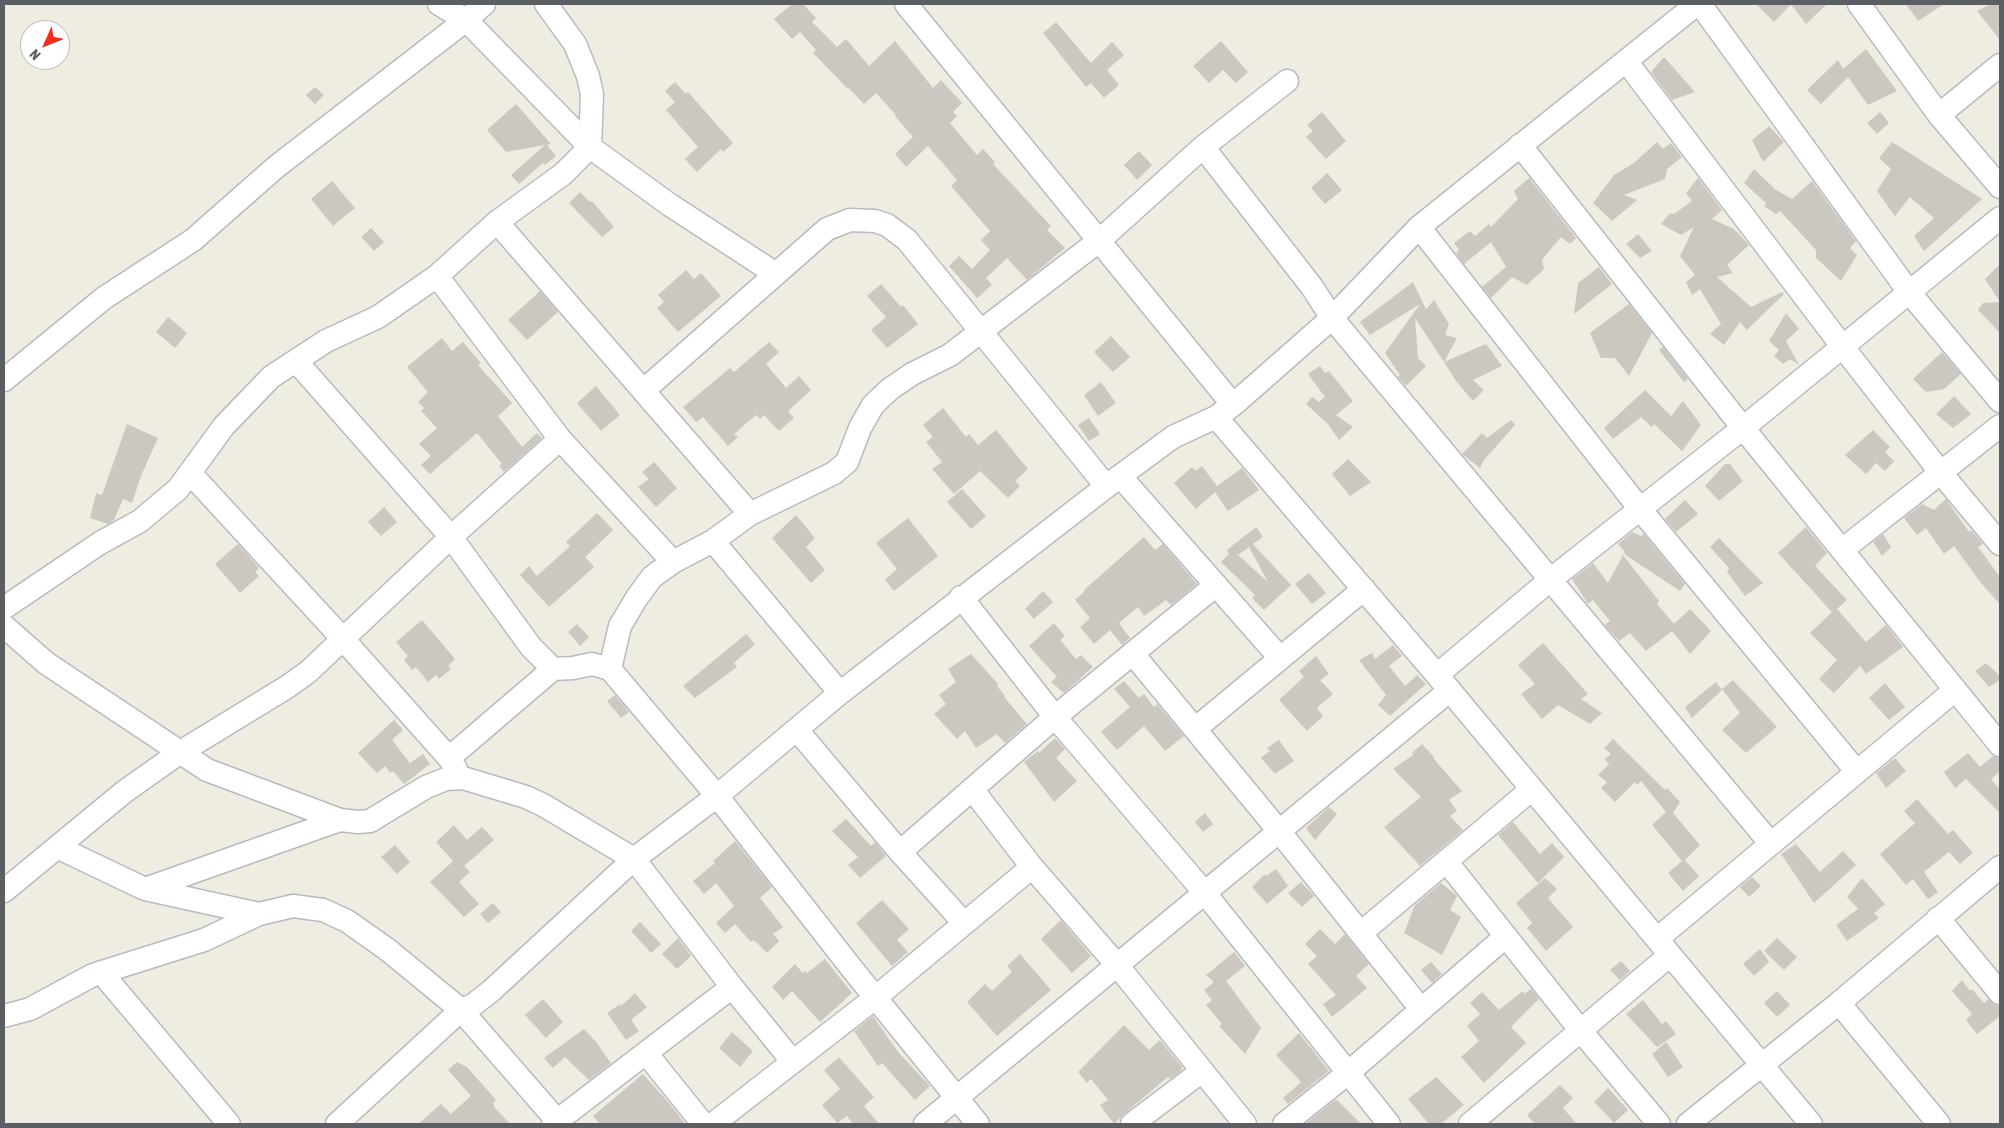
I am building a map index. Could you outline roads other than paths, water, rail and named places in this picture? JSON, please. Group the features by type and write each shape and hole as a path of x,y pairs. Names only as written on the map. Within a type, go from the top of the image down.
{"street":[{"path":"439,4 466,20 590,147 670,205 776,274"},
{"path":"4,380 104,298 193,240 276,167 484,4"},
{"path":"4,608 100,543 140,521 178,489 224,426 271,377 326,341 378,317 437,276 497,222 563,174 590,147 592,94 588,76 575,44 546,4"},
{"path":"906,4 1100,240 1224,411 1364,589 1811,1124"},
{"path":"337,1124 461,1010 473,1005 491,991 634,859 717,796 840,693 1113,481 1172,438 1224,411 1332,318 1419,227 1699,4 1909,292 2000,401"},
{"path":"1859,4 1939,115 2000,187"},
{"path":"1626,61 1842,346 2000,544"},
{"path":"1939,115 2000,65"},
{"path":"610,669 620,626 652,577 673,562 713,541 750,514 834,473 847,462 860,428 873,405 884,394 912,374 950,355 1100,240 1203,147 1287,81"},
{"path":"1520,145 1743,428 2000,745"},
{"path":"1203,147 1312,287 1332,318 1770,844"},
{"path":"925,1124 1279,831 1443,683 1550,580 1743,428 2000,218"},
{"path":"643,391 827,229 850,220 875,221 887,225 907,240 982,331 1113,481 1216,585 1280,658"},
{"path":"497,222 750,514"},
{"path":"1419,227 1640,509 1857,772"},
{"path":"437,276 560,439 673,562"},
{"path":"296,361 451,537 531,647 553,669"},
{"path":"1842,550 2000,426"},
{"path":"4,891 124,792 179,753 287,687 308,672 451,537 560,439"},
{"path":"190,473 343,639 449,758 463,778"},
{"path":"713,541 840,693"},
{"path":"900,852 1055,717 1216,585"},
{"path":"1195,729 1364,589"},
{"path":"961,598 1055,717 1204,892 1389,1124"},
{"path":"4,626 46,663 207,770 340,820 358,822 370,820 426,787 446,780 463,778 526,797 543,805 634,859 732,987 793,1062"},
{"path":"1134,654 1421,1009"},
{"path":"449,758 553,669 573,668 592,664 610,669 717,796 875,998 978,1124"},
{"path":"1470,1124 1581,1031 1770,844 1955,690"},
{"path":"797,730 900,852 964,923"},
{"path":"972,789 1032,867 1117,965 1245,1124"},
{"path":"1361,933 1532,789"},
{"path":"145,889 340,820"},
{"path":"57,847 145,889 259,914"},
{"path":"1446,862 1581,1031 1659,1124"},
{"path":"713,1124 875,998 1032,867"},
{"path":"1688,1124 1840,1003 2000,867"},
{"path":"4,1016 30,1009 101,972 204,940 259,914 293,906 323,910 347,920 388,950 461,1010 557,1123 732,987"},
{"path":"1938,918 2000,993"},
{"path":"1284,1124 1348,1073 1505,937"},
{"path":"101,972 229,1124"},
{"path":"1840,1003 1939,1124"},
{"path":"646,1053 703,1124"},
{"path":"1132,1124 1202,1071"}]}
